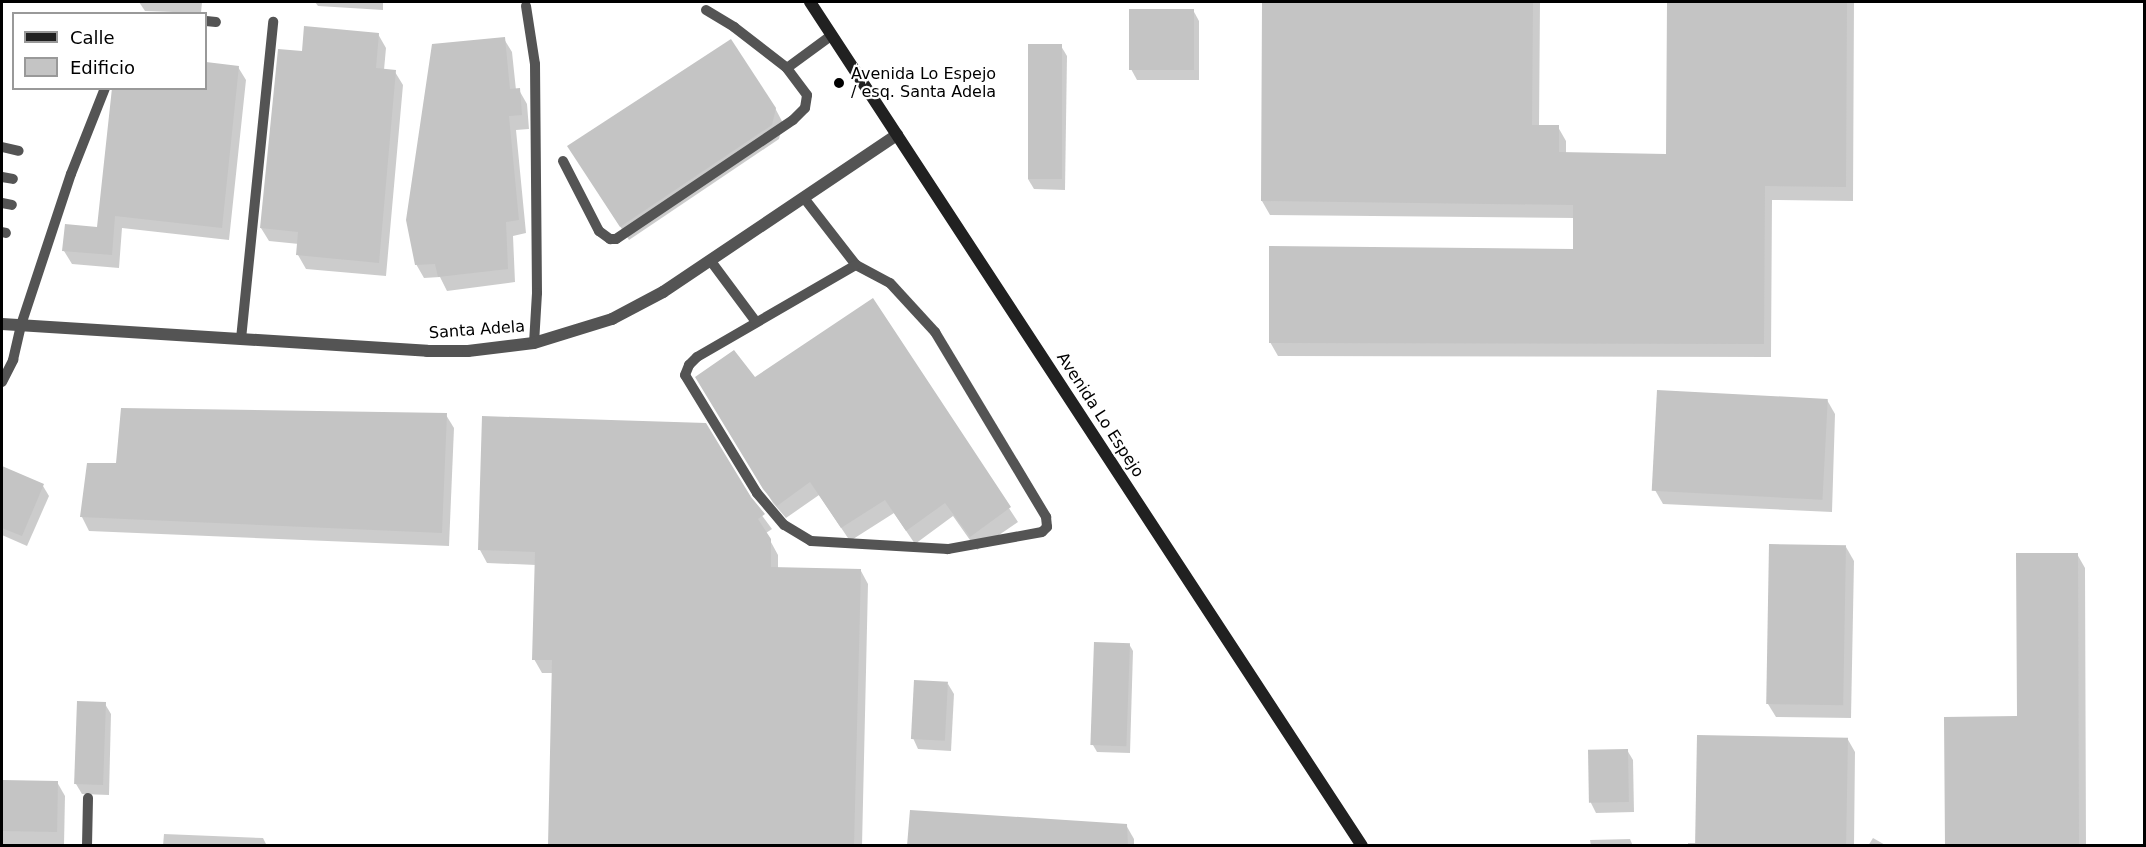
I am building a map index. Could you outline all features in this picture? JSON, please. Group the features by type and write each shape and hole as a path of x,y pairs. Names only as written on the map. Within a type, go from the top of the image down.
{"main road":[{"name":"Avenida Lo Espejo","path":"810,2 1362,846"}],"street":[{"name":"Santa Adela","path":"2,324 427,351 468,351 534,343 612,319 663,292 897,135"}],"lane":[{"path":"526,6 535,64 537,293 534,343"},
{"path":"563,161 599,231 610,239 616,239 793,120 805,108 807,95 788,68 734,27 706,10"},
{"path":"241,339 273,22"},
{"path":"788,68 832,35"},
{"path":"2,382 13,360 21,325 71,174 104,90"},
{"path":"2,147 19,151"},
{"path":"2,177 13,179"},
{"path":"804,198 856,265 890,283 935,332 1046,517 1047,527 1042,532 948,549 811,541 784,525 757,493 685,375 689,365 697,357 856,265"},
{"path":"710,260 756,322"},
{"path":"87,846 88,798"}],"building":[{"path":"1262,2 1533,2 1532,125 1559,125 1559,152 1666,154 1667,2 1847,2 1846,187 1765,186 1764,344 1269,343 1269,246 1573,249 1573,205 1261,201"},
{"path":"1129,9 1194,9 1194,70 1129,70"},
{"path":"304,26 379,33 376,68 396,70 379,263 296,255 298,232 260,228 278,49 302,51"},
{"path":"505,37 510,89 520,88 522,115 509,116 519,220 506,222 508,269 438,277 435,264 415,265 406,220 432,44"},
{"path":"731,39 776,108 772,125 620,227 567,146"},
{"path":"1028,44 1062,44 1062,179 1028,179"},
{"path":"207,62 239,66 222,228 115,216 112,255 62,251 65,224 97,227 112,90 207,90"},
{"path":"873,298 1011,507 970,537 945,503 906,531 885,500 841,528 810,482 777,506 763,489 695,377 734,350 755,377"},
{"path":"1657,390 1828,399 1822,500 1652,491"},
{"path":"121,408 447,413 442,533 80,517 87,463 116,463"},
{"path":"482,416 706,423 751,497 765,514 758,519 771,539 771,567 861,569 854,846 548,846 552,660 532,660 535,552 478,550"},
{"path":"2,466 44,484 22,536 2,528"},
{"path":"1769,544 1846,545 1843,705 1766,704"},
{"path":"2016,553 2078,553 2079,846 1945,846 1944,717 2017,716"},
{"path":"1094,642 1130,643 1126,746 1090,745"},
{"path":"914,680 948,682 945,741 911,739"},
{"path":"77,701 106,702 103,785 74,784"},
{"path":"1697,735 1848,738 1846,846 1695,846"},
{"path":"1628,749 1629,802 1589,803 1588,750"},
{"path":"2,780 58,781 57,832 2,831"},
{"path":"910,810 1127,824 1128,846 907,846"}],"place":[{"name":"Avenida Lo Espejo / esq. Santa Adela","path":"839,83"}]}
